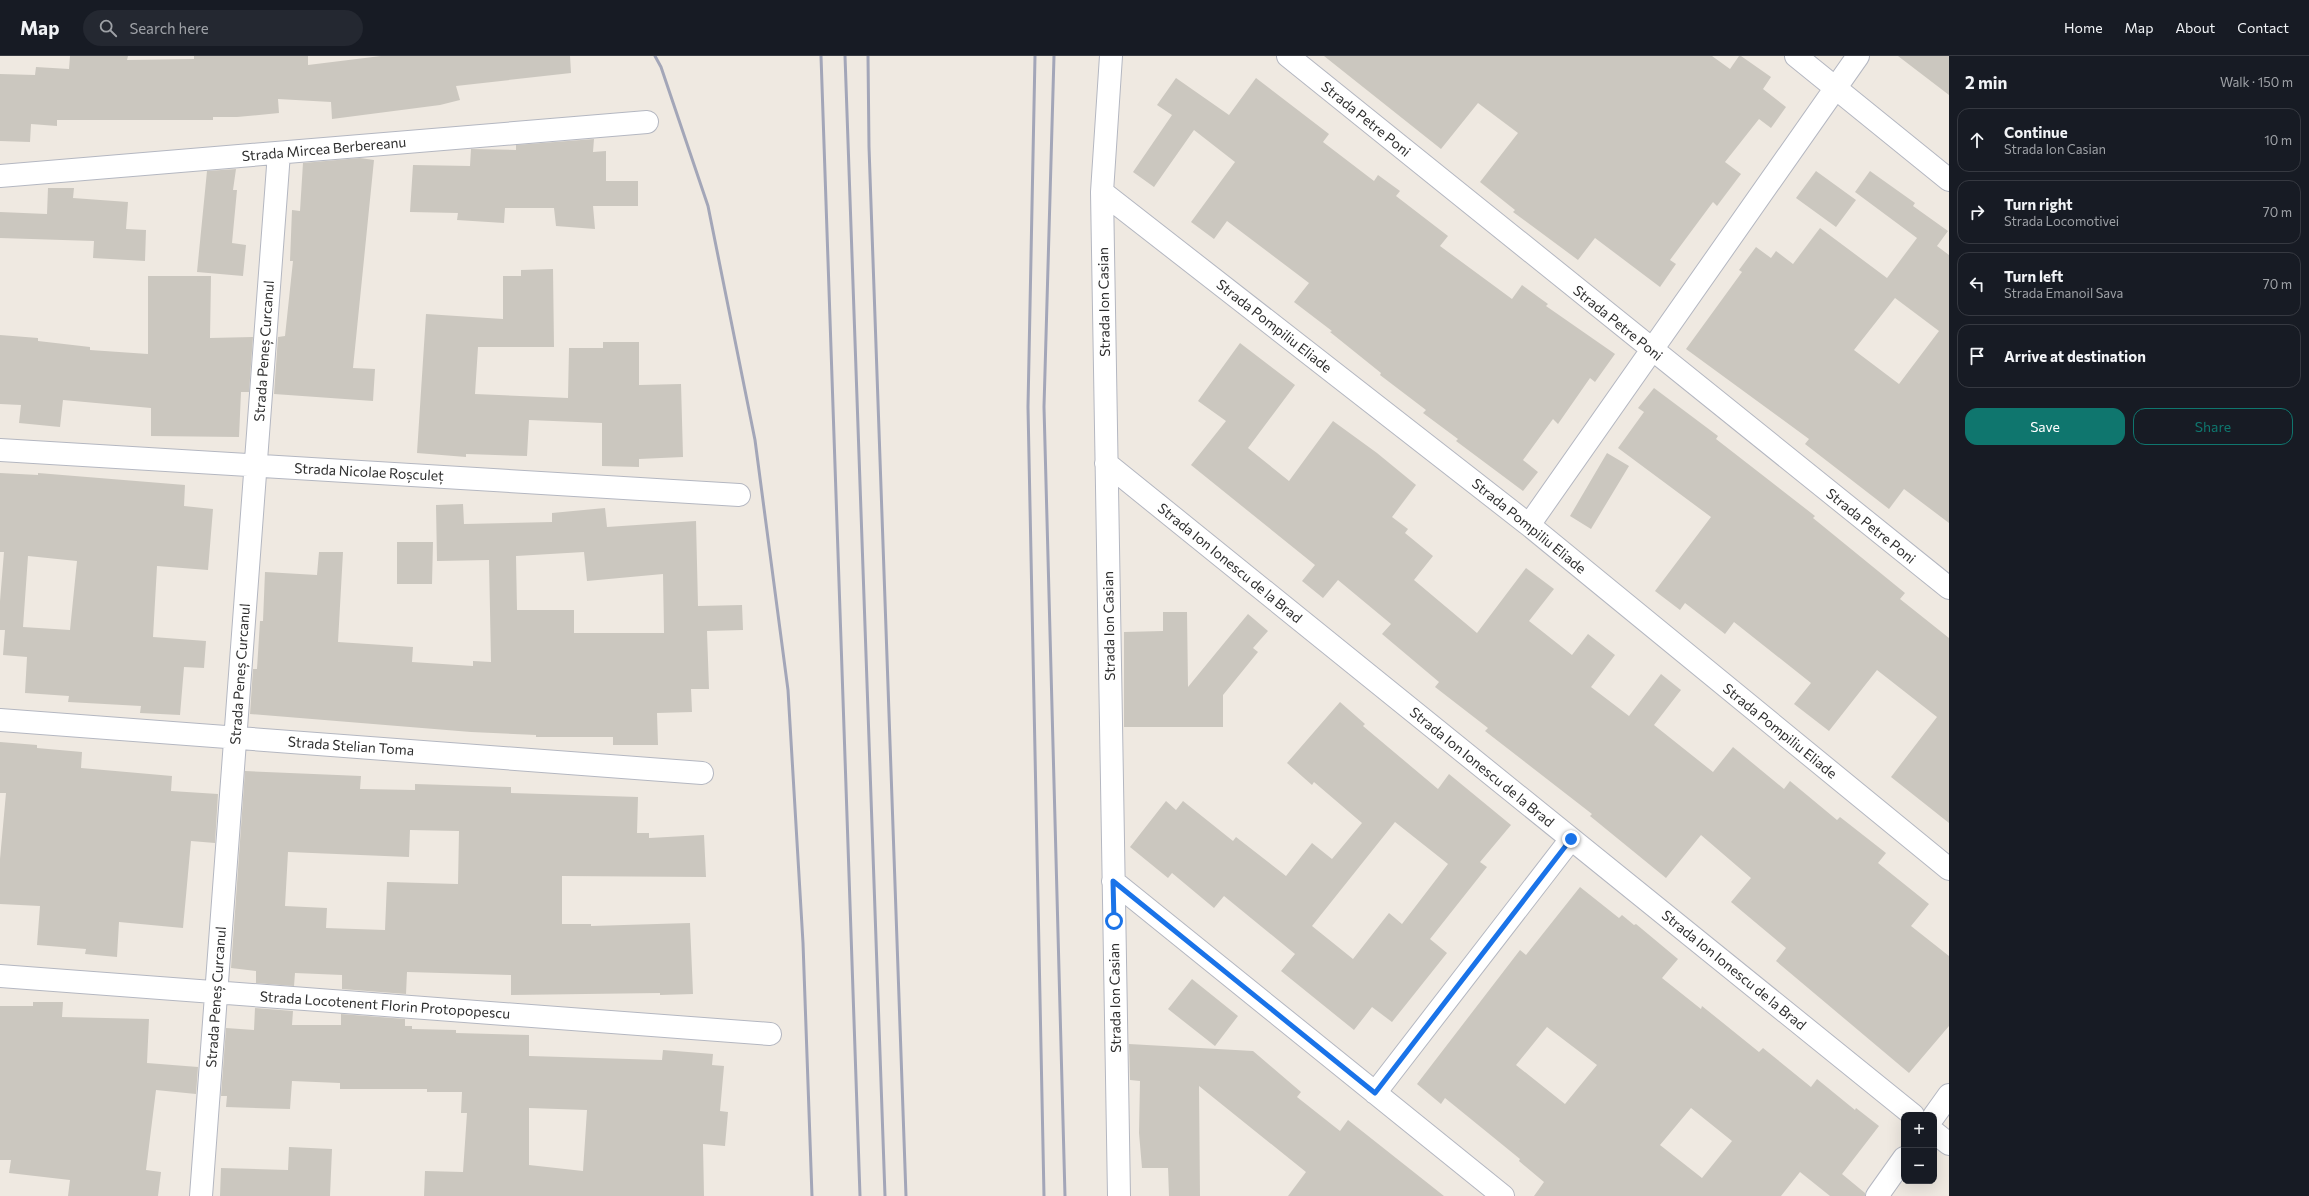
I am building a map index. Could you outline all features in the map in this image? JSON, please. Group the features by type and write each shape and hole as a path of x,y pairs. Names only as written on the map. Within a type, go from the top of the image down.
{"street":[{"name":"Strada Ion Casian","path":"1111,56 1102,192 1119,1196"},
{"path":"1110,78 1125,56"},
{"name":"Strada Petre Poni","path":"1288,56 1651,350 1949,588"},
{"path":"1796,56 1949,180"},
{"path":"1529,524 1858,56"},
{"name":"Strada Mircea Berbereanu","path":"0,176 647,122"},
{"name":"Strada Peneș Curcanul","path":"201,1196 279,153"},
{"name":"Strada Pompiliu Eliade","path":"1102,192 1529,524 1949,869"},
{"name":"Strada Nicolae Roșculeț","path":"0,450 739,495"},
{"name":"Strada Ion Ionescu de la Brad","path":"1106,463 1909,1112"},
{"name":"Strada Stelian Toma","path":"0,720 702,773"},
{"path":"1375,1093 1571,839"},
{"path":"1113,881 1503,1196"},
{"name":"Strada Locotenent Florin Protopopescu","path":"0,976 770,1034"},
{"path":"1937,1112 1949,1095"},
{"path":"1937,1134 1949,1144"},
{"path":"1877,1196 1901,1162"}],"building":[{"path":"70,56 128,56 127,60 194,59 194,56 308,56 308,65 381,56 570,56 571,73 456,86 460,100 440,105 332,119 331,102 278,99 279,113 237,117 213,117 213,120 57,120 57,126 31,124 30,142 0,141 0,74 35,75 36,67 69,69"},
{"path":"1324,56 1712,56 1730,69 1739,56 1741,56 1771,77 1763,89 1786,107 1771,128 1759,119 1725,162 1741,174 1717,206 1713,202 1670,260 1676,264 1660,287 1595,238 1578,260 1513,212 1515,210 1480,182 1518,133 1478,103 1441,149"},
{"path":"1898,56 1949,56 1949,95"},
{"path":"1176,78 1229,115 1256,78 1329,134 1323,142 1374,181 1378,175 1400,191 1396,196 1448,236 1440,246 1512,299 1522,285 1548,304 1546,306 1615,354 1595,382 1590,378 1558,424 1553,419 1523,460 1538,472 1523,491 1456,441 1458,439 1423,413 1426,410 1380,375 1381,373 1330,332 1332,331 1294,302 1309,283 1227,221 1214,239 1191,222 1235,162 1194,130 1154,187 1133,172 1172,115 1157,105"},
{"path":"594,139 593,152 606,151 606,181 638,181 638,206 593,206 595,229 556,226 554,208 505,208 504,223 457,220 458,213 410,212 413,165 470,166 471,149 516,150 516,145"},
{"path":"360,158 374,160 353,368 375,369 373,401 274,394 278,337 285,336 293,261 290,261 292,210 300,211 303,163"},
{"path":"236,169 233,190 237,190 232,243 246,245 243,276 197,272 207,171"},
{"path":"1816,171 1856,200 1836,227 1796,198"},
{"path":"1870,171 1915,203 1913,206 1948,231 1937,246 1949,255 1949,523 1904,489 1889,509 1805,444 1809,439 1686,349 1742,272 1739,270 1756,247 1771,258 1776,251 1793,264 1820,228 1887,278 1917,238 1855,192","holes":["1895,298 1939,331 1899,384 1854,350"]},
{"path":"48,188 74,188 73,198 128,202 126,229 146,230 145,261 93,258 94,241 0,238 0,212 47,214"},
{"path":"553,269 554,347 478,347 475,394 568,398 569,348 603,348 603,342 639,342 639,385 681,384 683,457 639,459 639,467 602,466 602,423 529,420 527,456 466,454 466,457 417,453 426,314 503,319 503,276 521,276 521,270"},
{"path":"148,276 211,276 210,338 253,337 249,392 241,392 239,437 151,436 151,408 63,400 60,427 19,423 21,405 0,404 0,335 38,338 38,341 90,347 90,350 148,354"},
{"path":"1240,343 1295,385 1248,448 1289,481 1333,421 1377,453 1416,485 1392,517 1408,529 1405,533 1433,556 1414,580 1477,633 1526,568 1554,589 1529,621 1572,655 1588,634 1615,655 1591,687 1629,716 1661,674 1681,690 1654,725 1713,772 1733,747 1784,789 1790,781 1837,820 1840,817 1886,853 1878,863 1929,904 1911,926 1949,956 1949,1026 1909,1073 1776,961 1786,948 1731,902 1751,878 1701,835 1666,878 1590,816 1592,814 1485,731 1488,728 1435,687 1439,682 1382,634 1391,624 1338,580 1323,598 1302,581 1315,565 1191,465 1226,421 1198,401"},
{"path":"1654,388 1718,436 1716,439 1815,516 1813,518 1905,593 1900,599 1949,638 1949,823 1891,777 1937,717 1877,670 1829,731 1794,704 1811,683 1734,622 1725,634 1685,603 1680,610 1655,591 1711,517 1618,448 1644,412 1638,408"},
{"path":"1607,453 1629,466 1591,529 1570,516"},
{"path":"0,473 38,475 38,473 185,485 184,506 213,509 208,570 157,566 153,637 206,641 204,668 184,667 180,715 140,713 141,706 68,702 69,696 25,693 27,657 3,655 5,630 0,630 0,601 4,552 0,552","holes":["28,556 77,561 70,630 23,627"]},
{"path":"463,504 464,524 552,522 552,513 605,508 607,527 696,521 698,606 742,605 743,630 707,631 709,689 691,689 692,712 657,713 658,745 613,745 613,737 536,737 536,735 471,732 250,714 253,669 257,669 260,621 263,621 265,572 317,575 319,552 343,552 338,642 413,647 412,662 473,666 473,661 491,662 489,560 437,561 436,505","holes":["584,552 587,581 663,574 664,633 574,633 574,610 517,610 516,556"]},
{"path":"397,542 433,542 432,584 397,584"},
{"path":"1163,612 1187,612 1188,687 1248,614 1268,631 1253,648 1258,652 1223,695 1223,727 1124,727 1124,632 1163,631"},
{"path":"1340,702 1365,724 1363,726 1438,789 1449,774 1511,825 1480,862 1487,867 1430,939 1447,953 1392,1022 1372,1007 1354,1030 1281,971 1295,954 1224,896 1214,908 1172,873 1168,878 1130,847 1166,801 1176,810 1183,801 1233,841 1236,837 1286,876 1312,843 1332,859 1362,823 1314,782 1312,785 1287,763","holes":["1395,822 1448,864 1402,924 1389,913 1353,959 1312,926"]},
{"path":"0,742 37,745 37,748 82,752 81,768 172,776 171,791 218,794 215,843 191,841 183,928 119,922 117,957 85,954 86,949 37,945 40,906 0,904 0,859 6,793 0,793"},
{"path":"245,771 361,776 360,789 415,790 415,784 511,787 511,793 638,797 637,833 649,833 649,838 704,835 706,877 562,876 562,924 591,924 591,926 690,923 693,994 511,995 511,975 407,972 406,994 342,989 342,975 295,973 294,986 256,983 256,971 231,968","holes":["410,830 459,831 458,884 387,882 385,930 326,928 327,908 285,906 288,852 409,857"]},
{"path":"1580,887 1619,918 1622,915 1634,925 1636,924 1678,959 1662,978 1701,1009 1702,1006 1759,1052 1763,1048 1811,1087 1817,1079 1855,1110 1856,1108 1879,1126 1842,1174 1865,1193 1865,1196 1830,1196 1800,1172 1781,1196 1534,1196 1544,1182 1519,1161 1520,1159 1445,1098 1441,1104 1417,1084 1520,950 1526,955","holes":["1547,1027 1597,1065 1565,1104 1516,1065","1691,1108 1732,1141 1702,1178 1660,1145"]},
{"path":"1192,979 1238,1016 1215,1046 1168,1009"},
{"path":"33,1002 63,1002 62,1017 149,1019 147,1063 198,1067 196,1094 156,1090 146,1170 161,1172 158,1196 68,1196 70,1180 9,1173 11,1160 0,1160 0,1006 33,1006"},
{"path":"255,1008 293,1011 292,1025 341,1025 341,1014 405,1019 405,1026 412,1026 412,1029 456,1030 456,1033 529,1035 529,1056 662,1060 663,1050 713,1054 712,1065 724,1066 720,1111 728,1112 725,1146 703,1144 704,1196 424,1196 425,1171 463,1172 467,1113 461,1113 462,1092 427,1092 427,1089 340,1089 340,1083 292,1081 290,1109 226,1107 227,1096 221,1096 226,1028 254,1030","holes":["529,1108 587,1110 583,1171 529,1165"]},
{"path":"1129,1044 1253,1051 1301,1092 1297,1097 1340,1131 1348,1120 1444,1196 1288,1196 1306,1172 1199,1086 1200,1196 1169,1196 1168,1168 1142,1168 1139,1133 1140,1081 1130,1080"},
{"path":"289,1147 332,1149 330,1196 220,1196 221,1168 288,1170"}],"railway":[{"path":"655,56 661,67 708,206 755,440 788,690 803,943 812,1196"},
{"path":"821,56 860,1196"},
{"path":"845,56 885,1196"},
{"path":"868,56 869,147 906,1196"},
{"path":"1035,56 1028,407 1044,1196"},
{"path":"1054,56 1044,407 1065,1196"}],"route":[{"path":"1114,921 1113,881 1375,1093 1571,839"}]}
